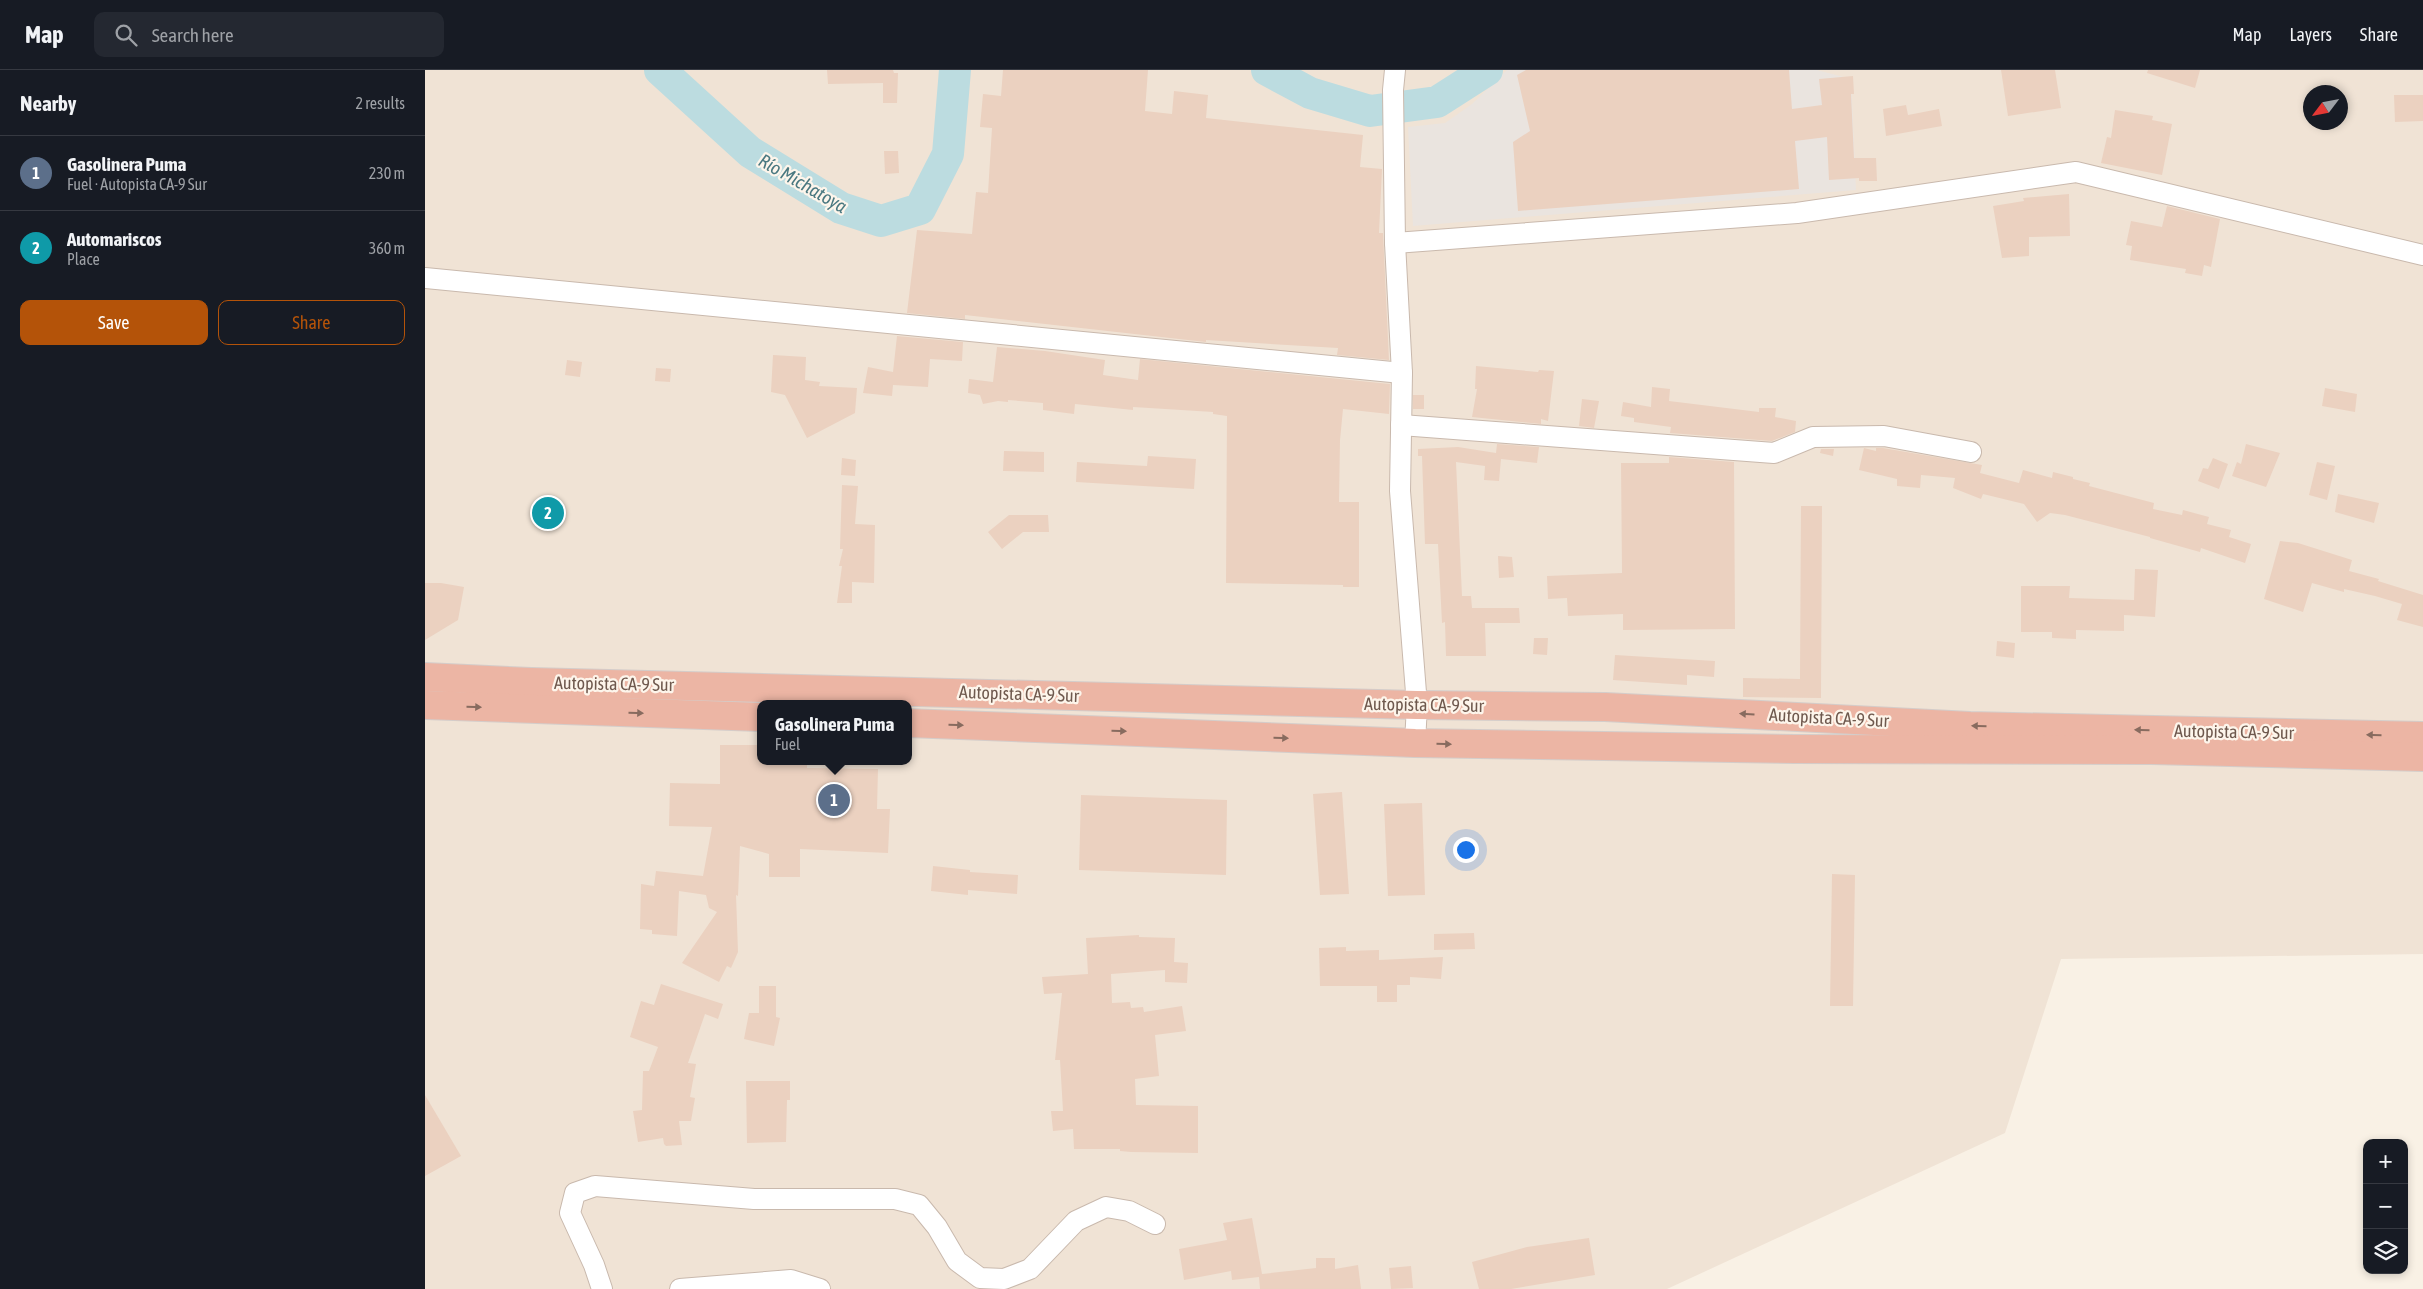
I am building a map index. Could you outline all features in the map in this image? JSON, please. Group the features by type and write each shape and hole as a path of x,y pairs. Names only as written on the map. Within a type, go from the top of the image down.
{"highway":[{"name":"Autopista CA-9 Sur","path":"425,677 531,682 1417,705 1605,707 1970,726 2423,736"},
{"name":"Autopista CA-9 Sur","path":"425,704 757,717"},
{"name":"Autopista CA-9 Sur","path":"912,723 1415,743 1805,749 2152,750 2423,756"}],"street":[{"path":"1395,70 1393,90 1395,243 1402,373 1401,491 1417,705 1415,743"},
{"path":"1395,243 1797,214 2076,172 2423,256"},
{"path":"425,278 1402,373"},
{"path":"1401,424 1774,453 1813,437 1884,436 1971,452"},
{"path":"602,1289 594,1265 570,1213 575,1193 595,1186 754,1200 895,1199 919,1205 937,1227 957,1261 980,1278 1004,1279 1031,1269 1077,1221 1106,1207 1129,1211 1155,1224"},
{"path":"680,1289 791,1280 820,1289"}],"shaded area":[{"path":"425,70 2423,70 2423,954 2061,959 2005,1133 1667,1289 425,1289"},
{"path":"1507,70 1817,70 1851,79 1856,190 1413,226 1408,127 1445,123 1472,104"}],"building":[{"path":"827,70 893,70 894,73 898,73 897,103 883,103 883,83 828,84"},
{"path":"1003,70 1148,70 1145,111 1172,114 1174,91 1208,95 1206,118 1363,135 1360,167 1382,169 1379,233 1383,233 1389,360 1337,355 1338,348 1206,340 1206,342 965,315 965,319 907,313 917,230 972,234 976,192 988,193 992,128 980,127 983,94 1001,96"},
{"path":"1526,70 1789,70 1792,109 1822,105 1819,79 1853,76 1854,94 1851,94 1854,158 1876,158 1877,181 1859,181 1859,178 1829,180 1827,137 1795,141 1799,189 1518,211 1513,142 1530,131 1517,75"},
{"path":"2001,70 2055,70 2061,108 2008,116"},
{"path":"2148,70 2200,70 2195,88 2147,73"},
{"path":"2394,95 2423,95 2423,121 2395,122"},
{"path":"1906,105 1908,115 1939,109 1942,126 1886,136 1883,109"},
{"path":"2115,110 2153,116 2152,120 2172,124 2162,175 2101,163 2107,137 2111,138"},
{"path":"884,151 898,151 899,173 885,174"},
{"path":"2069,194 2070,236 2029,237 2029,256 2002,258 1993,206 2024,201 2023,198"},
{"path":"2167,206 2220,219 2211,267 2204,265 2202,276 2185,273 2186,269 2130,260 2132,246 2126,245 2131,221 2162,227"},
{"path":"897,336 963,342 962,361 930,359 928,387 893,385 892,396 863,393 868,367 893,372"},
{"path":"997,347 1045,351 1105,360 1103,375 1138,380 1140,359 1390,384 1389,414 1343,409 1340,440 1339,502 1359,502 1359,587 1343,587 1343,585 1226,583 1227,416 1213,414 1213,412 1133,407 1133,410 1075,404 1074,414 1043,410 1043,403 1008,400 1008,402 998,401 983,404 980,395 968,393 969,379 993,382"},
{"path":"773,355 806,357 805,380 820,382 819,386 857,388 855,413 807,438 785,395 771,392"},
{"path":"567,360 582,362 580,377 565,375"},
{"path":"1476,366 1538,372 1539,370 1554,371 1548,421 1541,419 1541,424 1472,417 1477,389 1475,389"},
{"path":"656,368 671,369 670,382 655,381"},
{"path":"1652,387 1670,389 1669,401 1759,412 1759,408 1776,408 1775,417 1796,421 1795,432 1772,441 1670,433 1671,427 1634,422 1634,418 1621,416 1623,402 1651,407"},
{"path":"2325,388 2357,394 2355,412 2322,406"},
{"path":"1413,395 1424,395 1424,409 1413,409"},
{"path":"1582,399 1599,401 1594,428 1579,426"},
{"path":"1497,444 1539,447 1537,463 1501,459 1499,481 1484,480 1485,466 1456,462 1462,596 1471,596 1472,608 1519,608 1520,623 1485,623 1486,656 1446,656 1445,622 1442,623 1438,544 1425,544 1422,456 1418,456 1418,449 1458,447 1496,453"},
{"path":"2246,444 2280,453 2266,487 2232,476 2237,462 2241,464"},
{"path":"1864,448 1876,451 1876,448 1883,448 1982,465 1980,473 2019,483 2023,470 2052,478 2053,472 2090,483 2089,486 2154,503 2153,509 2182,515 2183,510 2209,517 2207,524 2231,530 2229,537 2251,544 2245,563 2201,548 2200,552 2065,515 2050,513 2037,522 2024,504 1983,494 1981,499 1953,488 1955,478 1921,475 1920,488 1897,486 1897,479 1859,470"},
{"path":"1821,449 1834,449 1833,456 1820,453"},
{"path":"1004,451 1044,452 1044,472 1003,471"},
{"path":"1148,456 1196,459 1194,489 1076,482 1077,462 1147,466"},
{"path":"1669,457 1734,462 1735,629 1623,630 1623,614 1568,616 1567,598 1548,599 1547,576 1622,573 1621,463 1669,463"},
{"path":"842,458 856,460 855,476 841,475"},
{"path":"2213,458 2228,464 2219,489 2198,481 2203,468 2208,469"},
{"path":"2317,462 2335,466 2327,500 2309,495"},
{"path":"842,485 858,486 855,524 875,525 874,583 852,582 852,603 837,603 842,566 839,566 843,549 840,549"},
{"path":"2338,494 2379,503 2374,523 2335,512"},
{"path":"1801,506 1822,506 1821,698 1743,697 1743,678 1800,679"},
{"path":"1009,515 1048,515 1049,532 1023,532 1002,549 988,532"},
{"path":"2280,541 2298,543 2352,560 2349,571 2379,579 2378,581 2423,595 2423,627 2397,620 2402,604 2375,596 2344,589 2344,592 2312,583 2303,612 2264,599"},
{"path":"1498,556 1512,557 1514,577 1499,578"},
{"path":"2135,569 2158,570 2155,617 2124,615 2124,631 2076,630 2076,639 2052,638 2052,632 2021,632 2021,586 2070,586 2069,598 2134,600"},
{"path":"425,583 441,583 464,587 458,620 425,640"},
{"path":"1534,638 1548,638 1547,655 1533,654"},
{"path":"1997,641 2015,643 2014,658 1996,656"},
{"path":"1615,655 1715,661 1714,677 1687,675 1687,685 1613,680"},
{"path":"720,745 757,745 757,765 807,765 807,768 878,769 877,809 890,809 888,853 800,849 800,877 769,877 769,854 740,846 738,896 736,895 738,952 731,968 727,966 719,982 682,963 717,912 709,908 706,895 679,891 677,936 652,934 652,930 640,929 641,884 654,886 656,871 703,876 712,827 669,826 670,783 720,784"},
{"path":"1342,792 1349,894 1320,895 1313,794"},
{"path":"1081,795 1227,800 1226,875 1079,870"},
{"path":"1422,803 1425,895 1388,896 1384,804"},
{"path":"933,866 970,870 970,872 1018,875 1017,894 968,890 968,895 931,891"},
{"path":"1832,874 1855,875 1853,1006 1830,1006"},
{"path":"1474,933 1475,949 1434,950 1434,934"},
{"path":"1139,935 1139,937 1175,938 1174,962 1188,963 1187,983 1165,982 1165,970 1111,974 1112,1003 1130,1002 1131,1008 1143,1007 1144,1012 1182,1006 1186,1031 1155,1035 1159,1076 1135,1079 1136,1105 1198,1106 1198,1153 1074,1149 1073,1129 1053,1131 1051,1111 1063,1111 1060,1060 1055,1060 1062,993 1044,994 1042,977 1088,974 1086,938"},
{"path":"1346,947 1346,951 1379,950 1379,960 1443,957 1441,979 1410,977 1410,985 1397,985 1397,1002 1377,1002 1377,986 1320,986 1319,948"},
{"path":"661,984 723,1004 718,1019 705,1014 688,1063 696,1064 690,1097 695,1098 691,1121 679,1121 682,1145 666,1146 663,1138 638,1142 633,1111 642,1110 643,1071 649,1071 658,1047 630,1037 641,1001 654,1005"},
{"path":"759,986 776,986 776,1017 780,1018 774,1046 744,1039 749,1013 759,1013"},
{"path":"746,1081 790,1081 790,1100 787,1100 786,1142 747,1143"},
{"path":"425,1095 461,1156 425,1176"},
{"path":"1252,1218 1262,1274 1316,1268 1316,1258 1335,1258 1335,1269 1358,1265 1361,1289 1260,1289 1259,1277 1232,1280 1231,1271 1184,1280 1179,1249 1227,1240 1223,1223"},
{"path":"1589,1238 1595,1275 1511,1289 1479,1289 1472,1262 1527,1247"},
{"path":"1411,1266 1413,1288 1391,1289 1389,1268"}],"waterway":[{"name":"Río Michatoya","path":"660,70 750,152 841,208 881,221 920,209 948,154 955,70"},
{"name":"Río Michatoya","path":"1267,70 1310,93 1370,111 1437,102 1487,70"}],"place":[{"name":"Automariscos","path":"548,513"},
{"name":"Gasolinera Puma","path":"834,800"}]}
